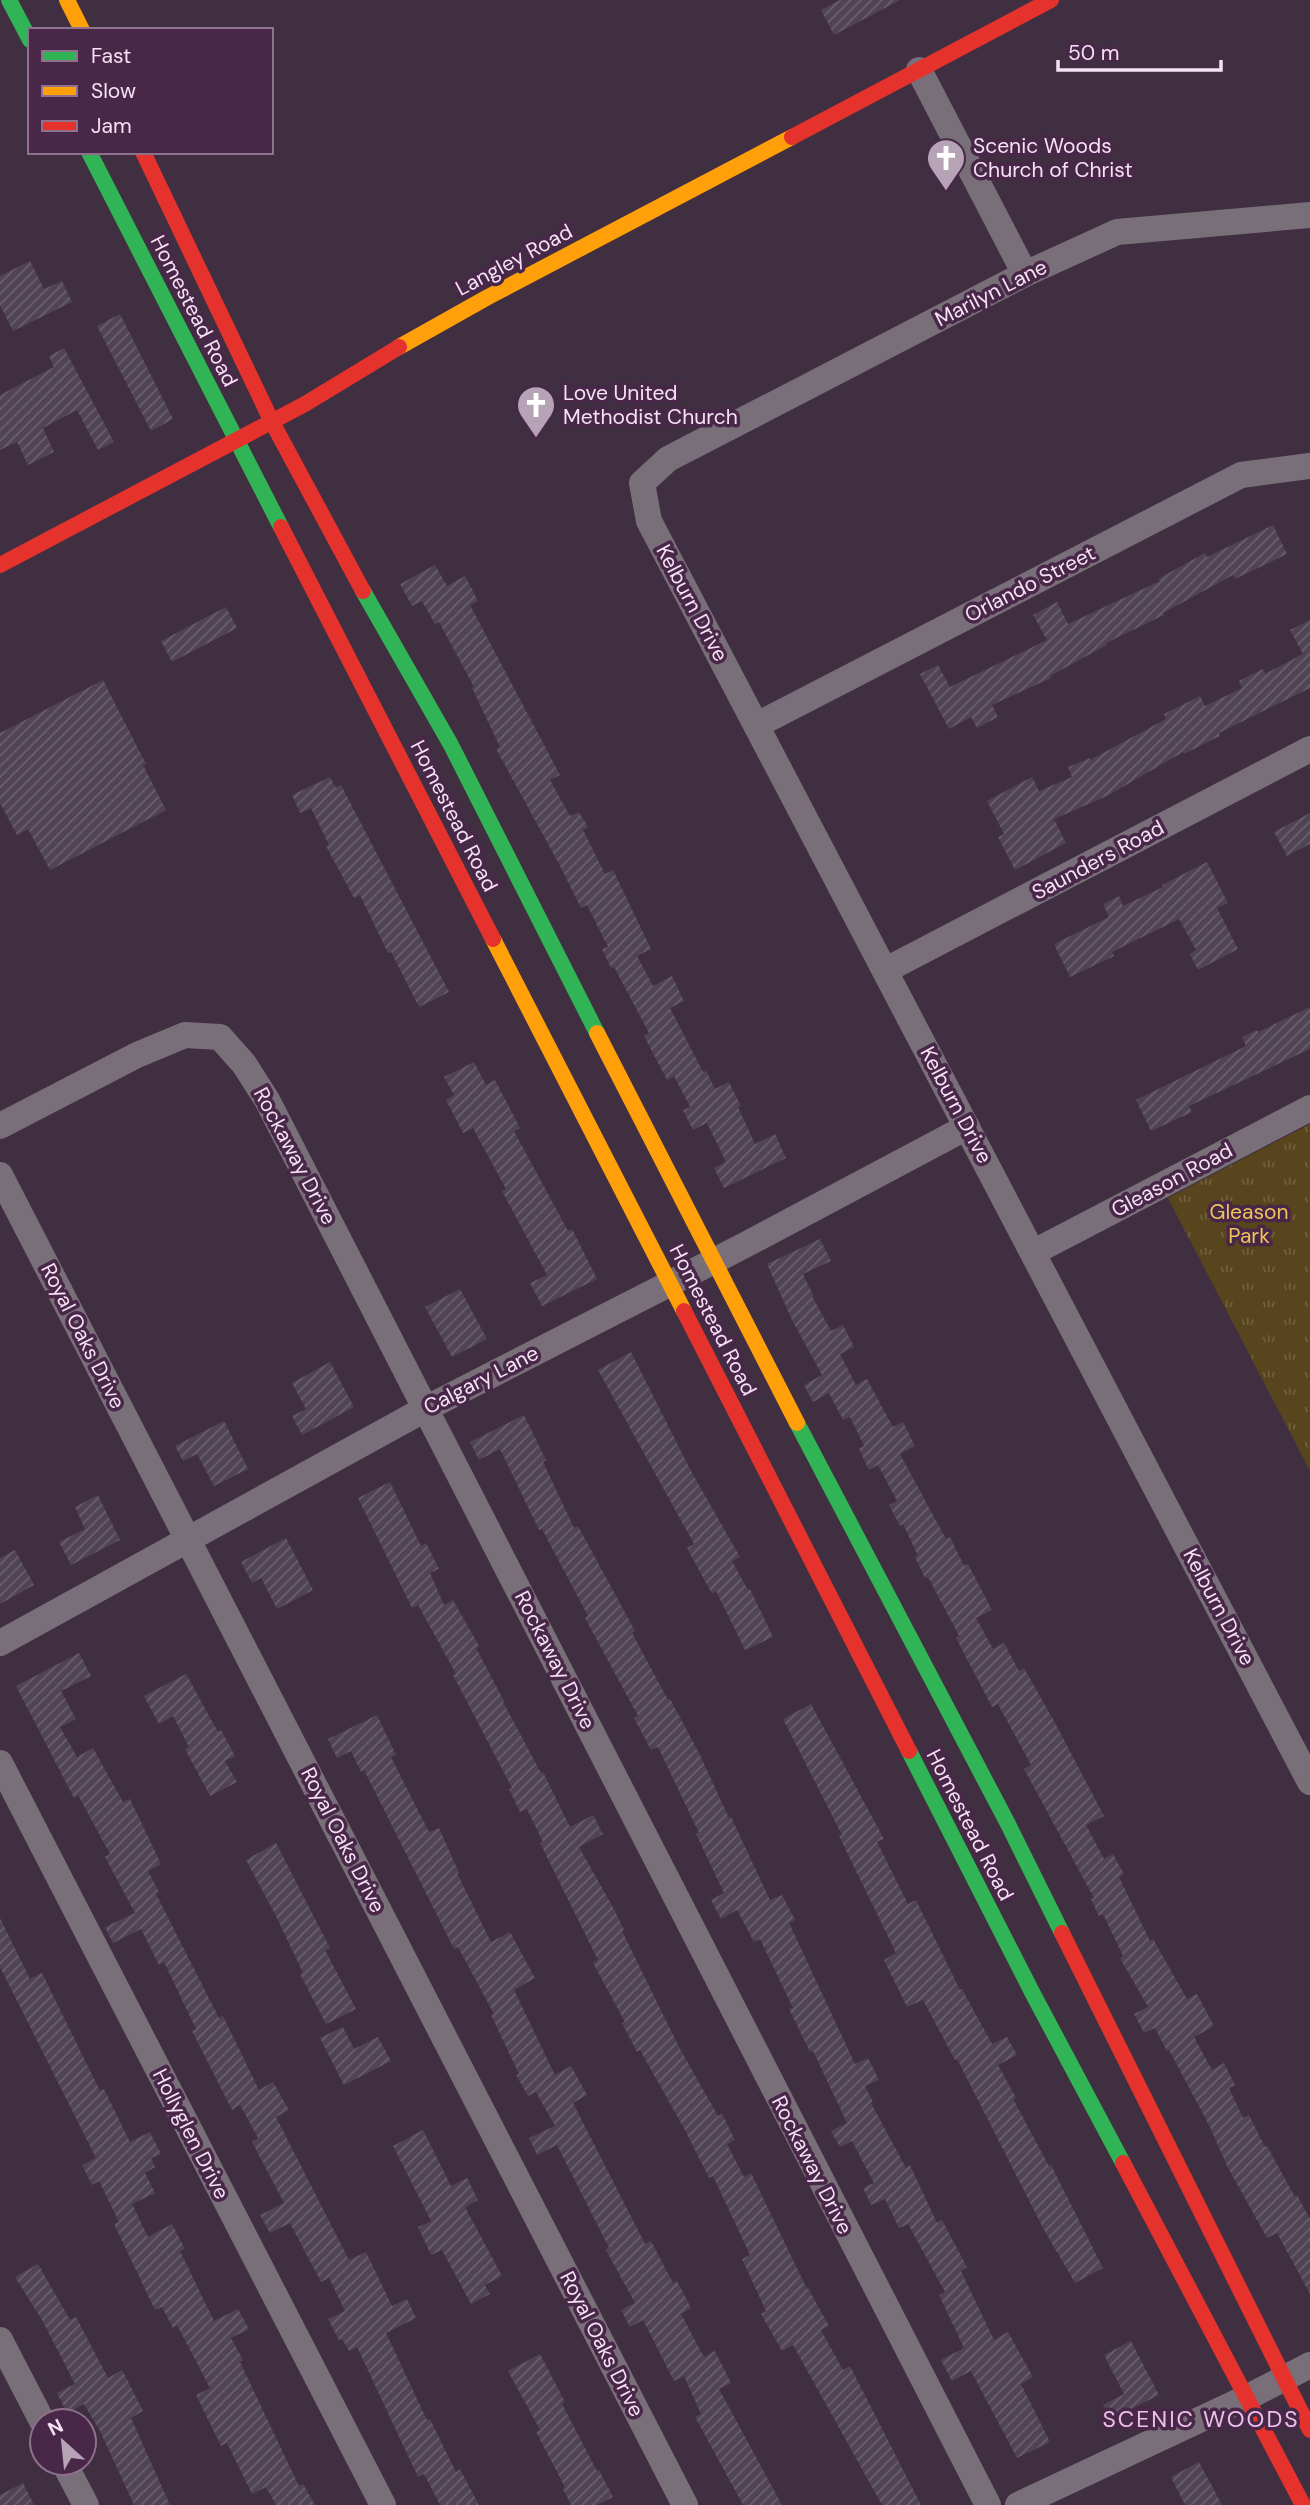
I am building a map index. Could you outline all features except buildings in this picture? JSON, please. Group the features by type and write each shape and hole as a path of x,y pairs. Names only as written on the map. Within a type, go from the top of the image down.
{"main road":[{"path":"9,0 28,36"},
{"path":"67,0 81,28"},
{"name":"Langley Road","path":"0,565 272,422 488,297 1051,0"},
{"name":"Homestead Road","path":"90,154 237,440 411,764 513,962 670,1283 838,1597 1303,2505"},
{"name":"Homestead Road","path":"144,154 272,422 446,748 712,1261 872,1578 1002,1827 1126,2076 1310,2430"}],"street":[{"path":"919,70 1026,274"},
{"name":"Marilyn Lane","path":"695,445 1026,274 1117,233 1310,215"},
{"name":"Kelburn Drive","path":"695,445 668,459 642,483 649,521 1310,1782"},
{"name":"Orlando Street","path":"757,725 1241,475 1310,466"},
{"name":"Saunders Road","path":"886,970 1310,749"},
{"name":"Rockaway Drive","path":"0,1126 137,1055 186,1035 220,1037 244,1064 267,1100 427,1408 988,2505"},
{"name":"Gleason Road","path":"1034,1252 1310,1108"},
{"name":"Calgary Lane","path":"0,1643 427,1408 967,1127"},
{"name":"Royal Oaks Drive","path":"0,1175 685,2505"},
{"name":"Hollyglen Drive","path":"0,1763 383,2505"},
{"path":"0,2340 35,2407"},
{"path":"1018,2505 1310,2365"},
{"path":"71,2477 86,2505"}],"green space":[{"name":"Gleason Park","path":"1310,1124 1310,1471 1168,1198"}],"traffic: fast":[{"path":"9,0 28,36"},
{"path":"90,154 281,527"},
{"path":"363,591 451,745 597,1033"},
{"path":"797,1423 1008,1824 1062,1933"},
{"path":"909,1751 1123,2163"}],"traffic: slow":[{"path":"67,0 81,28"},
{"path":"399,347 488,297 792,137"},
{"path":"493,939 684,1311"},
{"path":"597,1033 797,1423"}],"traffic: jam":[{"path":"792,137 1051,0"},
{"path":"144,154 272,422 363,591"},
{"path":"0,565 305,404 399,347"},
{"path":"281,527 493,939"},
{"path":"684,1311 909,1751"},
{"path":"1062,1933 1310,2430"},
{"path":"1123,2163 1303,2505"}],"place":[{"name":"Scenic Woods Church of Christ","path":"946,192"},
{"name":"Love United Methodist Church","path":"536,439"}],"district":[{"name":"SCENIC WOODS","path":"1201,2419"}]}
